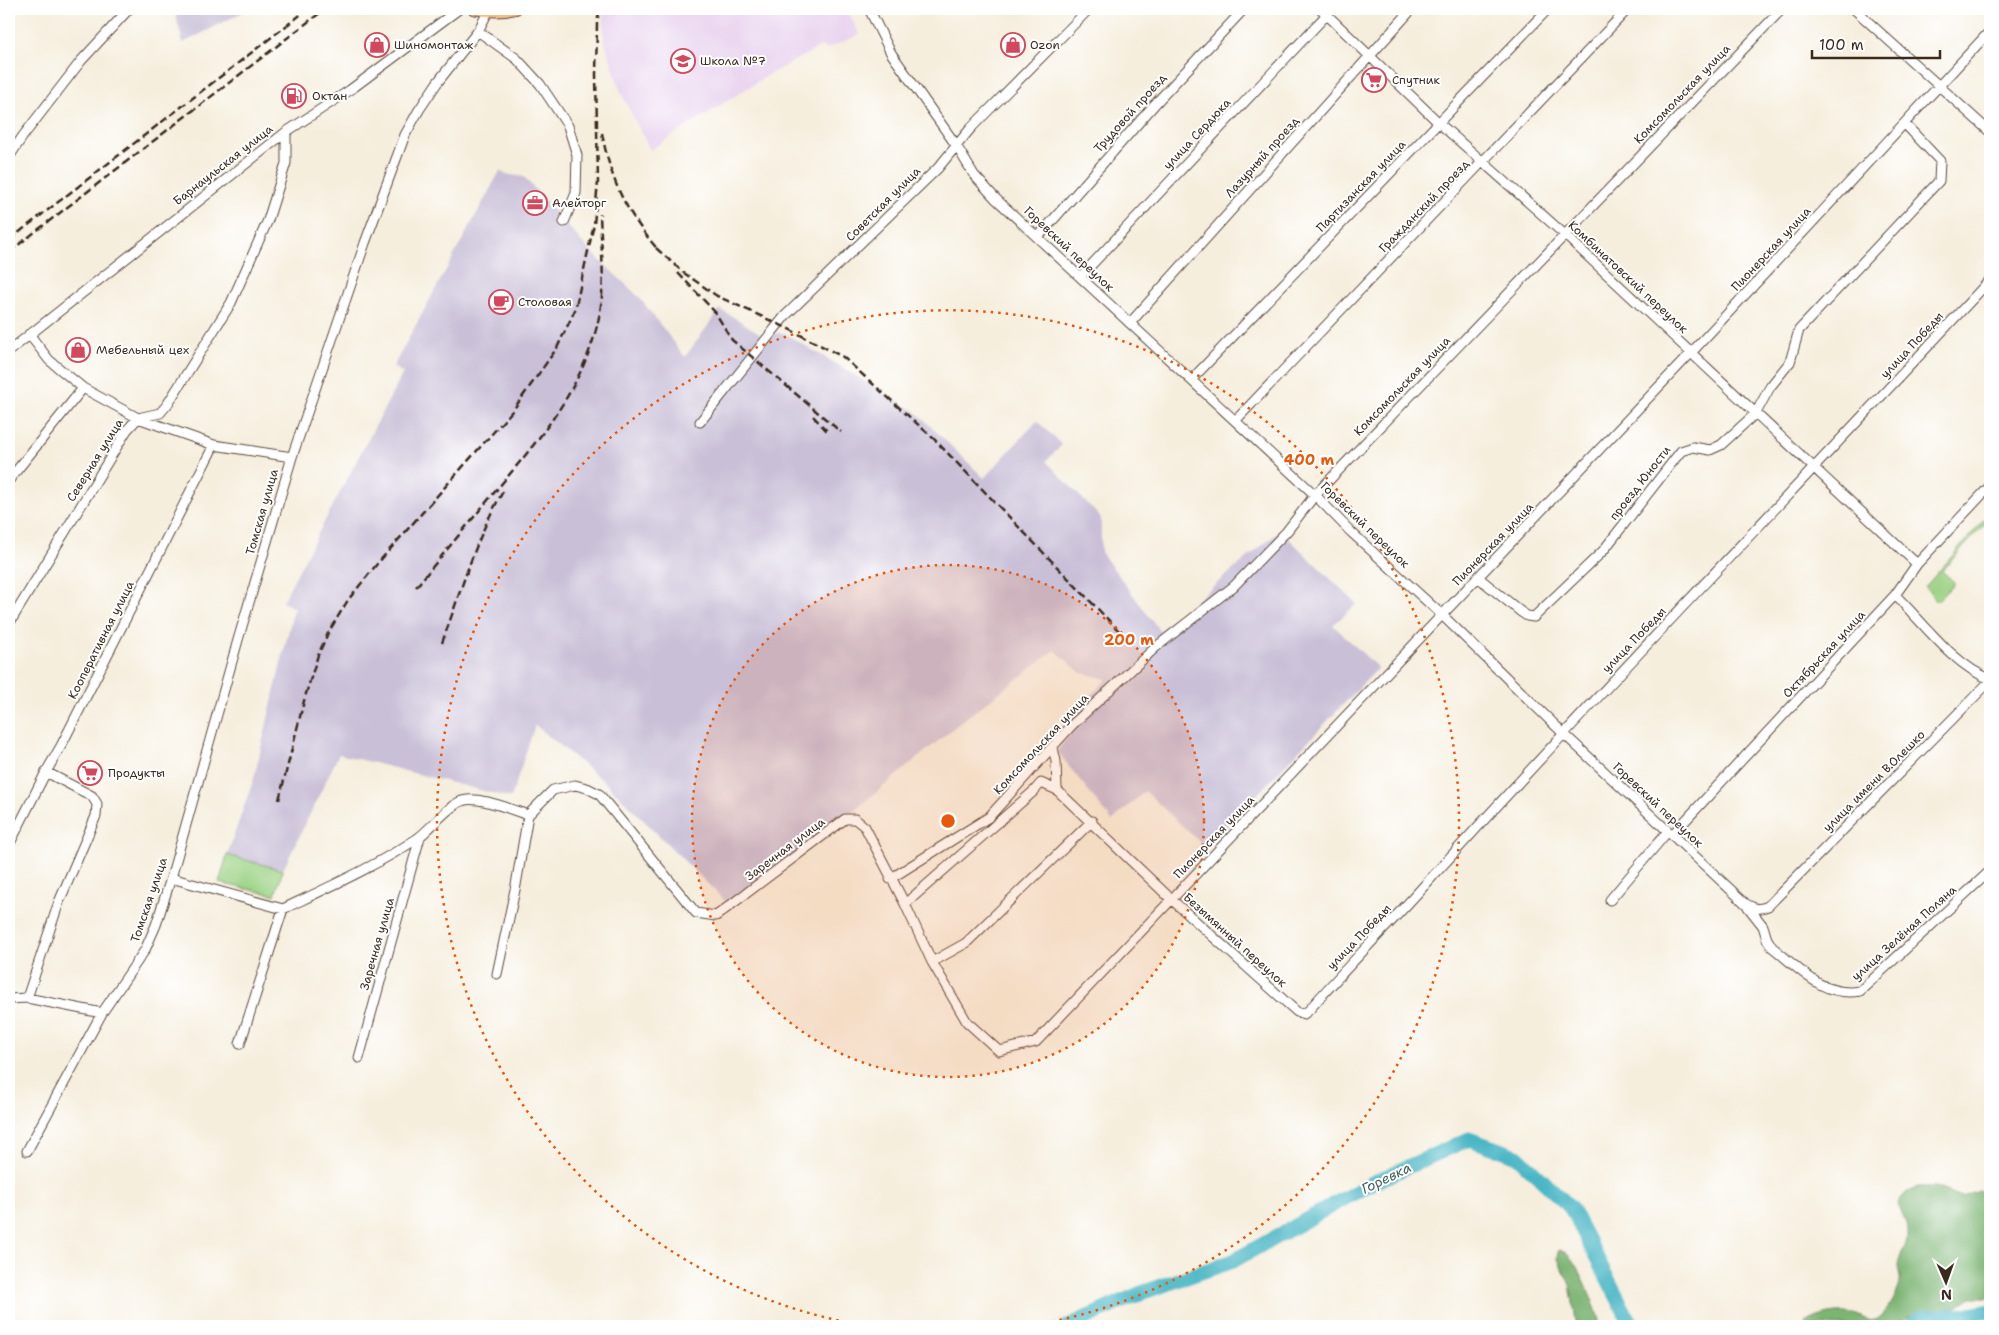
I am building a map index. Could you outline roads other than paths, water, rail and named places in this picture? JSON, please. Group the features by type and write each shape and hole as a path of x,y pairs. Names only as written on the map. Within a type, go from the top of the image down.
{"main road":[{"path":"473,9 488,12 504,12 516,9"}],"street":[{"path":"9,157 81,61 130,9"},
{"name":"Барнаульская улица","path":"9,351 286,132 350,90 459,9"},
{"name":"Горевский переулок","path":"869,9 891,53 956,145 974,175 996,199 1315,494 1351,532 1441,614 1563,733 1746,904"},
{"name":"Советская улица","path":"700,422 785,316 931,175 971,128 1089,9"},
{"name":"Трудовой проезд","path":"1038,237 1155,104 1244,9"},
{"name":"Лазурный проезд","path":"1131,322 1412,9"},
{"name":"Партизанская улица","path":"1192,380 1548,9"},
{"name":"Гражданский проезд","path":"1236,420 1628,9"},
{"name":"Комсомольская улица","path":"890,879 989,817 1072,725 1156,647 1234,586 1287,531 1315,494 1782,9"},
{"path":"1854,9 1990,132"},
{"name":"Комбинатовский переулок","path":"1327,11 1370,56 1440,123 1564,234 1690,354 1756,412 1814,469 1917,564"},
{"name":"улица Сердюка","path":"1081,276 1327,11"},
{"name":"Томская улица","path":"27,1151 102,1012 145,950 172,878 235,650 292,457 365,243 405,135 432,90 478,31 488,12"},
{"path":"478,31 523,65 540,84 568,126 577,154 576,193 564,222"},
{"name":"Пионерская улица","path":"999,1051 1036,1042 1290,776 1441,614 1479,578 1990,31"},
{"name":"проезд Юности","path":"1479,578 1521,612 1527,616 1534,616 1603,551 1681,451 1693,447 1710,450 1721,445 1756,412 1770,387 1790,362 1799,330 1939,181 1940,161 1905,124"},
{"name":"Северная улица","path":"9,624 127,430 138,418 160,413 167,405 231,303 268,220 279,187 286,162 286,132"},
{"name":"улица Победы","path":"1297,1012 1304,1014 1310,1010 1346,967 1403,909 1563,733 1814,469 1990,280"},
{"path":"29,334 49,360 83,388 138,418 214,445 292,457"},
{"path":"9,480 83,388"},
{"name":"Кооперативная улица","path":"9,845 214,445"},
{"name":"Октябрьская улица","path":"1610,900 1670,833 1895,595 1917,564 1990,486"},
{"path":"1895,595 1967,666 1990,680"},
{"name":"улица имени В.Олешко","path":"1746,904 1759,910 1768,906 1776,899 1990,680"},
{"path":"905,904 1041,783 1057,790 1056,761 1053,748"},
{"path":"27,998 59,902 96,816 97,804 92,796 46,772"},
{"name":"Заречная улица","path":"528,815 553,790 575,786 587,788 599,794 696,913 716,916 845,819 855,819 865,827 890,879 905,904 932,962 967,1022 999,1051"},
{"name":"Безымянный переулок","path":"1057,790 1171,899 1297,1012"},
{"path":"172,878 283,909 344,880 420,837 461,801 473,799 528,815 516,885 497,974"},
{"path":"932,962 966,942 1092,822"},
{"name":"Заречная улица","path":"359,1058 420,837"},
{"name":"улица Зелёная Поляна","path":"1746,904 1764,926 1767,939 1772,946 1817,984 1837,992 1850,993 1860,991 1990,872"},
{"path":"240,1044 283,909"},
{"path":"9,998 27,998 102,1012"}],"waterway":[{"name":"Горевка","path":"1068,1326 1141,1293 1233,1261 1372,1183 1469,1139 1517,1156 1571,1208 1628,1318 1634,1326"},
{"name":"Горевка","path":"1910,1326 1922,1317 1969,1315 1990,1311"}],"railway":[{"path":"9,240 308,9"},
{"path":"9,252 325,9"},
{"path":"279,800 305,697 318,655 328,633 348,600 377,564 513,410 557,348 575,310 594,224 598,182 596,75 597,22 600,9"},
{"path":"602,133 610,167 622,197 638,224 660,252"},
{"path":"416,587 546,429 584,365 599,317 601,304 600,214"},
{"path":"656,248 684,273 717,296 787,328 843,357 933,438 1119,631"},
{"path":"678,273 715,312 732,340 841,432"},
{"path":"813,416 827,431"},
{"path":"442,643 477,545 504,490"}],"place":[{"name":"Шиномонтаж","path":"377,45"},
{"name":"Ozon","path":"1013,45"},
{"name":"Школа №7","path":"683,61"},
{"name":"Спутник","path":"1374,80"},
{"name":"Октан","path":"294,96"},
{"name":"Алейторг","path":"535,203"},
{"name":"Столовая","path":"501,302"},
{"name":"Мебельный цех","path":"78,350"},
{"name":"Продукты","path":"90,773"}]}
